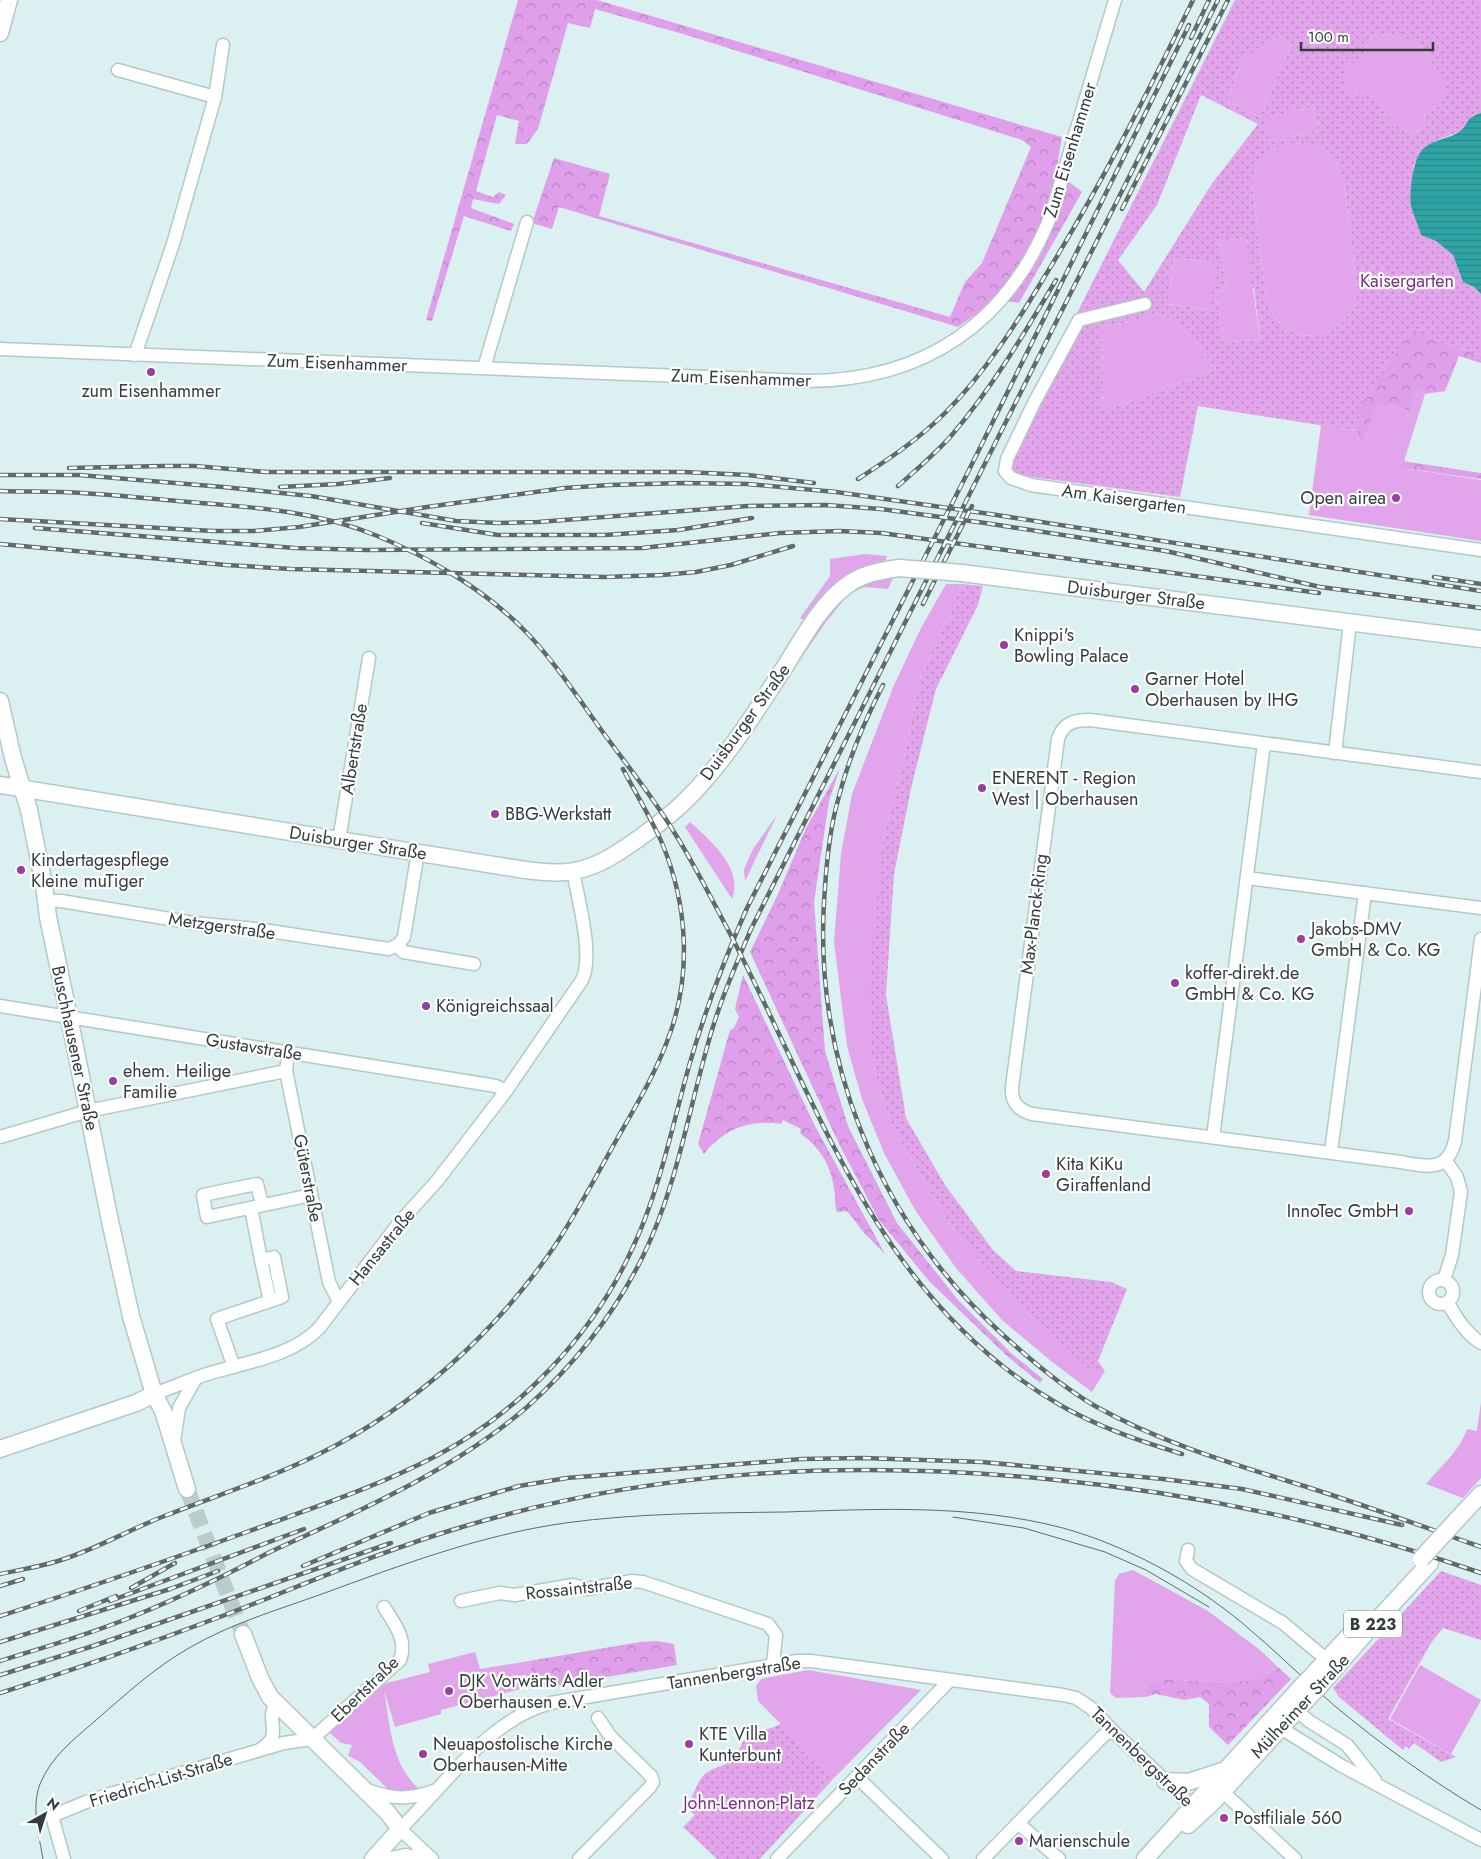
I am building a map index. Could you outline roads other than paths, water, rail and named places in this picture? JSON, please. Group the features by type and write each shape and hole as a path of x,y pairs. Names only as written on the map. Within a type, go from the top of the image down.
{"main road":[{"path":"0,33 9,0"},
{"name":"Duisburger Straße","path":"0,785 539,872 573,871 604,861 620,852 682,804 712,771 734,742 817,618 833,598 845,586 862,577 882,570 898,568 962,573 1481,639"},
{"name":"Buschhausener Straße","path":"0,701 29,810 48,917 110,1222 131,1316 154,1394"},
{"path":"0,754 4,745 5,724"},
{"path":"154,1394 163,1411 187,1489"},
{"name":"Hansastraße","path":"1,1444 136,1403 154,1394"},
{"name":"Mülheimer Straße","path":"1458,1526 1481,1494"},
{"name":"Mülheimer Straße","path":"1310,1687 1327,1660 1458,1526 1481,1507"},
{"name":"Mülheimer Straße","path":"1145,1859 1196,1810 1222,1791 1275,1725 1310,1687 1347,1656 1425,1561"},
{"path":"243,1634 263,1686 275,1703 388,1813 400,1829"},
{"name":"Mülheimer Straße","path":"1159,1859 1224,1770 1275,1725"},
{"path":"1165,1781 1188,1782 1224,1770 1222,1791"},
{"name":"Tannenbergstraße","path":"373,1859 400,1829"}],"street":[{"name":"Zum Eisenhammer","path":"0,349 838,381 864,377 896,368 946,346 978,323 1003,298 1026,267 1043,237 1069,160 1115,0"},
{"path":"135,355 173,244 215,98 223,45"},
{"path":"118,70 215,98"},
{"path":"484,368 527,222"},
{"name":"Am Kaisergarten","path":"1145,304 1079,320 1035,401 1007,459 1005,471 1012,478 1031,485 1481,550"},
{"path":"1335,753 1350,623"},
{"name":"Albertstraße","path":"339,840 369,658"},
{"name":"Max-Planck-Ring","path":"1446,1161 1436,1166 1032,1114 1023,1111 1016,1105 1012,1098 1012,1087 1058,739 1063,728 1072,721 1090,720 1481,772"},
{"path":"1213,1137 1264,744"},
{"path":"398,946 405,933 418,852"},
{"name":"Hansastraße","path":"154,1394 196,1378 301,1344 310,1338 399,1223 437,1181 506,1091 572,996 586,972 587,953 573,871"},
{"path":"1247,878 1481,908"},
{"path":"1331,1152 1365,894"},
{"name":"Metzgerstraße","path":"46,901 61,901 194,923 256,929 384,950 398,946 403,952 474,964"},
{"path":"1444,1280 1452,1255 1461,1192 1460,1183 1446,1161 1452,1152 1455,1141 1481,940"},
{"name":"Gustavstraße","path":"0,1006 496,1086 506,1091"},
{"name":"Güterstraße","path":"289,1053 286,1071 329,1282 338,1302"},
{"path":"0,1137 88,1111 286,1071"},
{"path":"234,1367 217,1318 270,1301 261,1260 257,1206 311,1195"},
{"path":"1444,1280 1448,1282 1453,1290 1453,1295 1447,1302 1436,1302 1430,1294 1430,1287 1436,1281 1444,1280"},
{"path":"1447,1302 1462,1326 1481,1344"},
{"path":"173,1443 179,1408 196,1378"},
{"name":"Mülheimer Straße","path":"1188,1550 1186,1561 1192,1569 1283,1624 1327,1660"},
{"name":"Rossaintstraße","path":"461,1601 500,1593 515,1595 574,1585 587,1589 632,1581 643,1582 768,1624 776,1636 773,1664"},
{"name":"Ebertstraße","path":"312,1739 400,1660 404,1650 403,1644 398,1629 384,1607"},
{"name":"Tannenbergstraße","path":"400,1829 501,1727 515,1717 544,1704 773,1664 811,1661 1076,1698 1091,1708 1196,1810"},
{"name":"Sedanstraße","path":"778,1859 949,1681"},
{"name":"Friedrich-List-Straße","path":"257,1751 266,1745 273,1736 272,1716 275,1703"},
{"path":"1292,1707 1309,1721 1343,1742 1356,1755 1380,1786"},
{"path":"579,1859 650,1788 653,1782 651,1776 611,1737 598,1718"},
{"path":"1275,1725 1342,1766 1481,1840"},
{"path":"983,1859 1103,1736 1112,1730"},
{"name":"Friedrich-List-Straße","path":"64,1859 52,1816 86,1802 284,1743 312,1739"},
{"path":"1328,1757 1343,1742"},
{"path":"1342,1766 1356,1755"},
{"path":"856,1777 942,1859"},
{"path":"362,1788 383,1796 402,1799 420,1796 437,1790"},
{"path":"1222,1791 1295,1859"},
{"path":"1018,1823 1059,1859"},
{"path":"400,1829 432,1859"},
{"path":"386,1859 405,1855 424,1859"}],"water":[{"path":"1481,113 1481,294 1474,287 1463,282 1453,255 1436,241 1421,235 1411,206 1411,184 1417,159 1424,148 1459,132 1472,117"}],"tunnel":[{"path":"187,1489 243,1634"}],"tram line":[{"path":"43,1859 36,1802 40,1784 50,1765 71,1742 140,1682 176,1656 205,1639 271,1612 411,1562 472,1543 534,1528 565,1523 675,1514 890,1509 924,1510 994,1515 1028,1520 1087,1535 1157,1566 1201,1592 1241,1622 1324,1697 1371,1735 1407,1762 1481,1810"},
{"path":"953,1517 1024,1528 1105,1552 1146,1570 1209,1607"}],"railway":[{"path":"858,479 903,448 945,413 960,398 999,348 1085,209 1193,0"},
{"path":"1191,38 1209,0"},
{"path":"0,1661 101,1629 160,1605 371,1505 438,1470 499,1429 545,1391 607,1317 620,1298 643,1256 664,1206 715,1019 751,929 1218,0"},
{"path":"1122,209 1228,0"},
{"path":"0,1616 122,1576 342,1498 413,1468 467,1438 497,1417 551,1368 576,1340 598,1310 617,1279 633,1247 651,1203 702,1025 723,966 747,908 970,468 1189,25"},
{"path":"898,486 925,462 966,418 1007,360 1056,280"},
{"path":"69,468 195,466 266,472 684,472 748,475 814,483"},
{"path":"0,475 79,475 223,487 311,496 456,521 498,523 538,522 748,506 826,505 881,509 1166,551 1320,587 1481,608"},
{"path":"280,487 338,484 390,478"},
{"path":"0,519 213,531 254,531 299,527 565,488 683,483 747,484 836,492 990,514 1481,591"},
{"path":"0,491 95,494 237,506 284,511 330,520 375,535 416,554 456,576 494,603 527,633 547,656 666,819 726,926 824,1127 858,1191 897,1253 942,1310 996,1361 1060,1405 1104,1427 1182,1454"},
{"path":"923,604 972,506"},
{"path":"422,523 498,535 605,535 678,530 752,518"},
{"path":"35,528 295,548 367,550 642,548 780,533 840,531 881,533 1319,593"},
{"path":"0,544 226,565 291,569 605,577 696,572 731,565 793,546"},
{"path":"1434,577 1481,584"},
{"path":"883,685 863,727 842,785 835,811 829,843 825,887 823,950 829,1012 842,1072 861,1131 887,1187 919,1239 958,1289 1002,1334 1058,1381 1095,1406 1147,1432 1201,1453 1353,1502 1481,1547"},
{"path":"0,1574 36,1567 72,1556 321,1453 388,1414 420,1390 479,1338 531,1279 575,1213 648,1084 668,1039 681,991 684,966 682,916 671,867 662,843 623,769"},
{"path":"303,1566 429,1513 519,1486 567,1478 802,1459 863,1458 982,1462 1163,1479 1242,1489 1402,1525"},
{"path":"0,1693 169,1636 372,1557 462,1527 534,1508 607,1492 679,1481 752,1474 899,1470 973,1473 1103,1485 1213,1502 1321,1525 1428,1555 1481,1573"},
{"path":"110,1601 304,1529"},
{"path":"0,1675 93,1646 391,1543"},
{"path":"131,1588 175,1563"},
{"path":"0,1642 170,1589 218,1571"},
{"path":"0,1586 23,1579"},
{"path":"79,1611 116,1596"}],"place":[{"name":"zum Eisenhammer","path":"151,372"},
{"name":"Open airea","path":"1396,498"},
{"name":"Knippi's Bowling Palace","path":"1004,645"},
{"name":"Garner Hotel Oberhausen by IHG","path":"1135,689"},
{"name":"ENERENT - Region West | Oberhausen","path":"982,788"},
{"name":"BBG-Werkstatt","path":"495,814"},
{"name":"Kindertagespflege Kleine muTiger","path":"21,870"},
{"name":"Jakobs-DMV GmbH & Co. KG","path":"1301,939"},
{"name":"koffer-direkt.de GmbH & Co. KG","path":"1175,983"},
{"name":"Königreichssaal","path":"426,1006"},
{"name":"ehem. Heilige Familie","path":"113,1081"},
{"name":"Kita KiKu Giraffenland","path":"1046,1174"},
{"name":"InnoTec GmbH","path":"1409,1211"},
{"name":"DJK Vorwärts Adler Oberhausen e.V.","path":"449,1691"},
{"name":"KTE Villa Kunterbunt","path":"689,1744"},
{"name":"Neuapostolische Kirche Oberhausen-Mitte","path":"423,1754"},
{"name":"Postfiliale 560","path":"1224,1818"},
{"name":"Marienschule","path":"1019,1841"}],"park label":[{"name":"Kaisergarten","path":"1407,281"},
{"name":"John-Lennon-Platz","path":"749,1803"}]}
